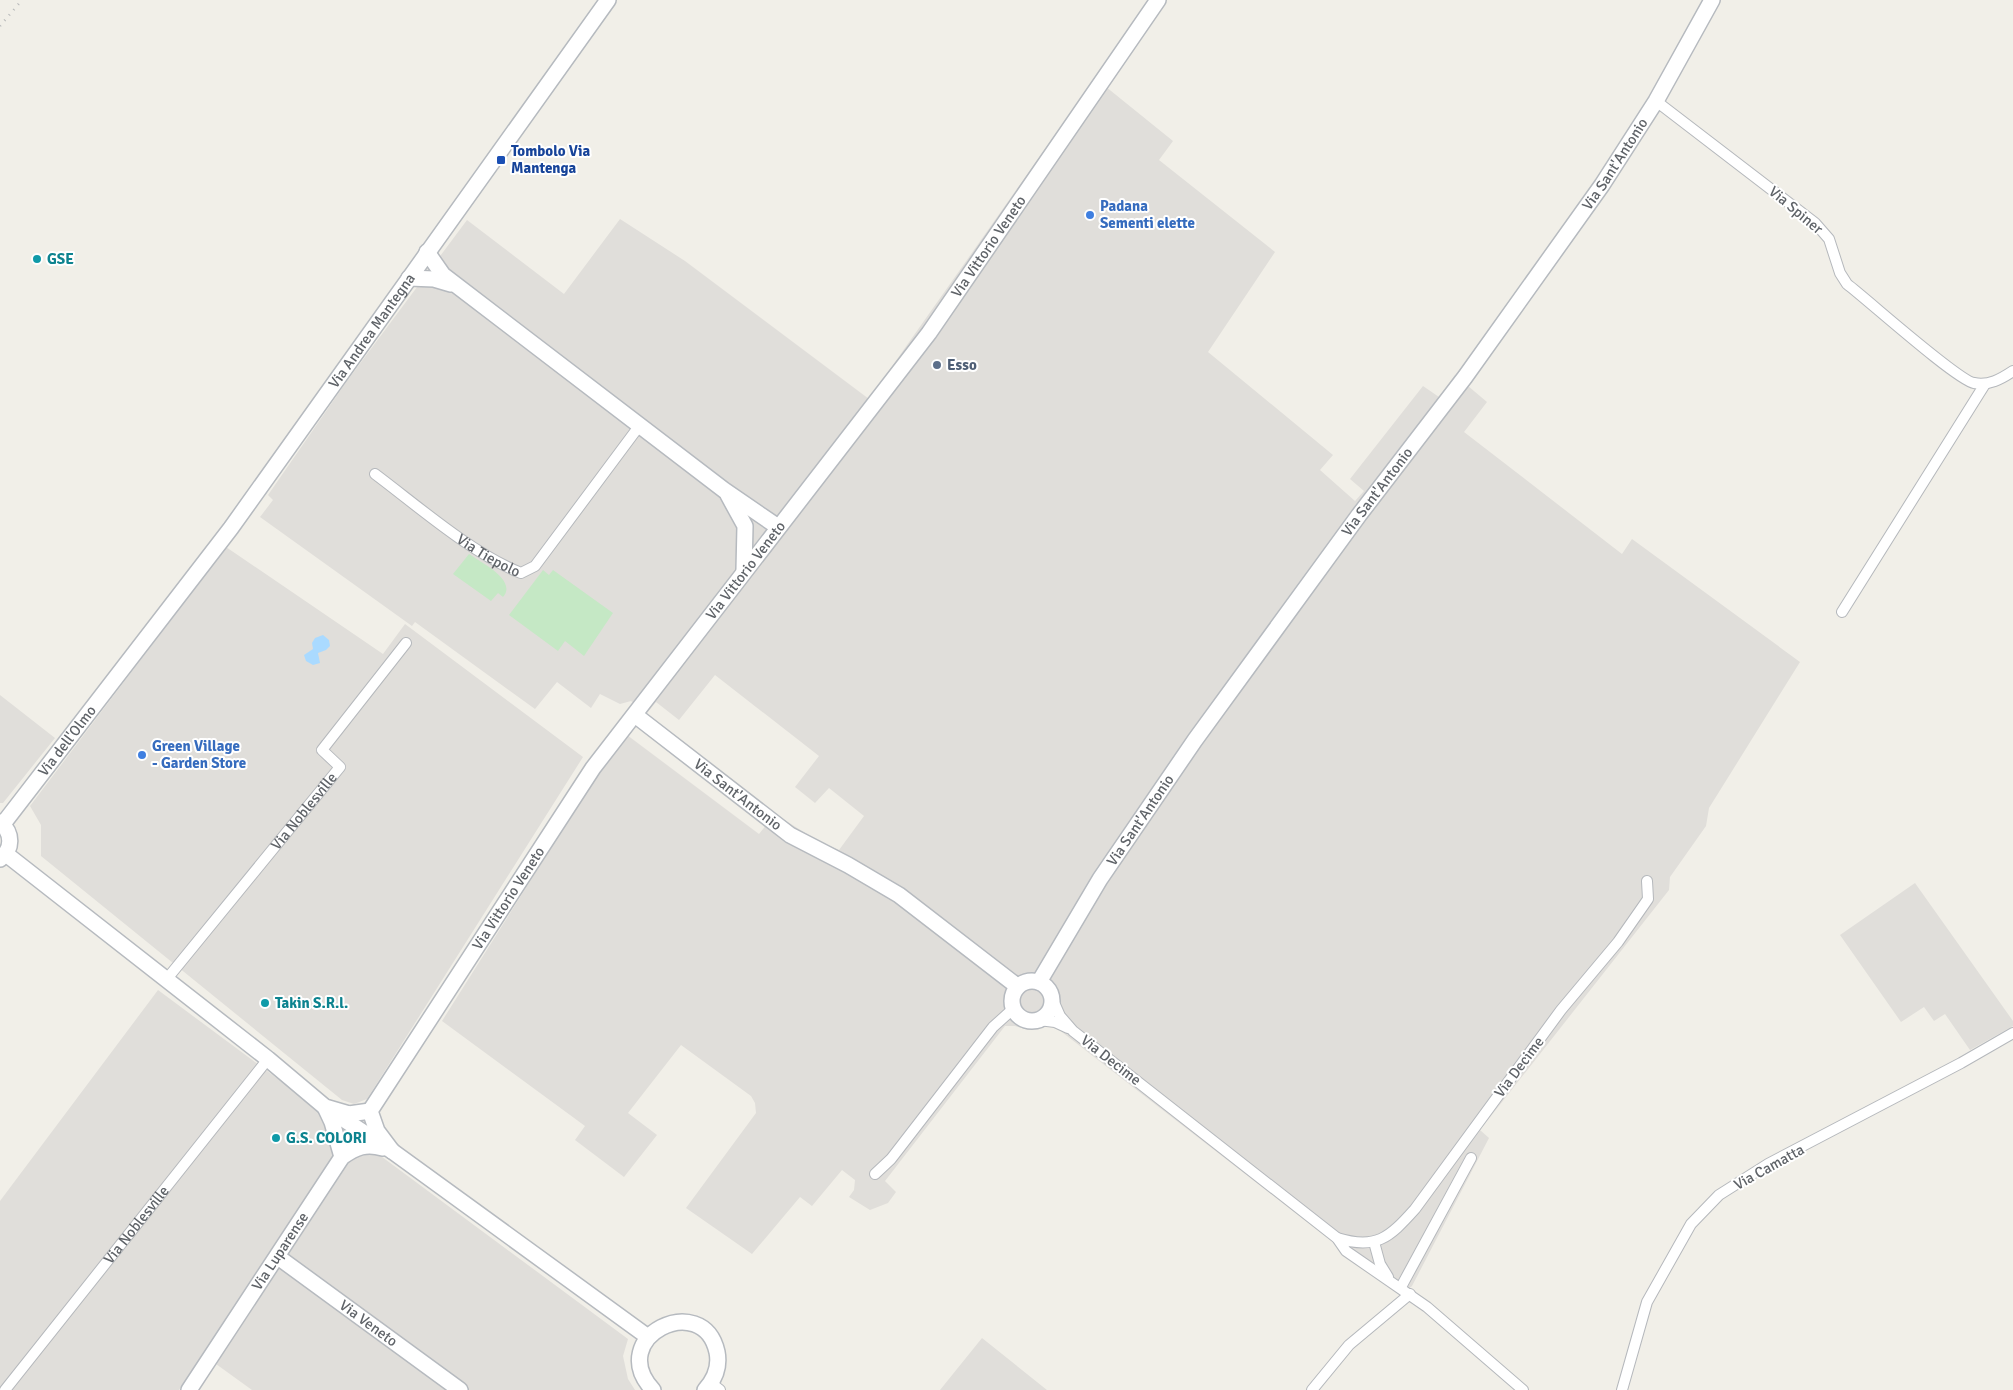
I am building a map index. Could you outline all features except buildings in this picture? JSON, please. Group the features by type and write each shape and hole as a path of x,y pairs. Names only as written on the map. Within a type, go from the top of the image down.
{"street":[{"name":"Via Andrea Mantegna","path":"130,658 230,528 409,278 427,264 608,0"},
{"name":"Via Vittorio Veneto","path":"370,1111 593,768 929,333 1158,0"},
{"name":"Via Sant'Antonio","path":"1039,982 1100,879 1195,740 1359,515 1465,377 1602,184 1656,101 1712,0"},
{"name":"Via Spiner","path":"1656,101 1814,223 1829,239 1840,273 1848,284 1951,369 1972,383 1985,384"},
{"path":"427,264 724,490 758,512 775,532"},
{"path":"1842,612 1985,384 2000,380 2013,371"},
{"name":"Via Tiepolo","path":"375,474 470,544 521,573 535,566 640,425"},
{"path":"724,490 737,508 745,526 744,571"},
{"path":"758,512 774,512 798,504"},
{"path":"745,526 775,532"},
{"name":"Via Noblesville","path":"166,980 340,767 322,750 406,643"},
{"name":"Via dell'Olmo","path":"1,823 130,658"},
{"name":"Via Sant'Antonio","path":"634,716 790,835 848,865 899,895 1018,986"},
{"path":"1,823 8,832 10,841 3,856 268,1059 325,1107 392,1151 648,1337"},
{"name":"Via Decime","path":"1337,1238 1370,1243 1398,1229 1415,1209 1561,1010 1618,942 1648,899 1647,882"},
{"path":"1030,980 1039,982 1049,990 1052,998 1050,1009 1039,1020 1026,1020 1018,1016 1013,1009 1012,997 1018,986 1030,980"},
{"name":"Via Decime","path":"1052,998 1060,1016 1073,1031 1337,1238 1346,1251 1406,1290 1523,1390"},
{"path":"875,1174 891,1159 993,1027 1013,1009"},
{"name":"Via Decime","path":"1039,1020 1055,1022 1073,1031"},
{"name":"Via Camatta","path":"1622,1390 1647,1302 1691,1224 1719,1195 1768,1164 1962,1063 2013,1033"},
{"name":"Via Noblesville","path":"6,1390 268,1059"},
{"path":"325,1107 349,1114 370,1111 377,1131 392,1151"},
{"path":"325,1107 332,1122 342,1157"},
{"name":"Via Luparense","path":"189,1390 342,1157 352,1149 365,1145 392,1151"},
{"path":"1312,1390 1349,1345 1406,1290 1471,1158"},
{"path":"1366,1265 1370,1243"},
{"path":"1370,1243 1390,1280"},
{"name":"Via Veneto","path":"278,1257 460,1390"},
{"path":"653,1390 641,1372 642,1348 648,1337 666,1324 684,1322 700,1328 709,1335 716,1346 717,1372 712,1388"}],"shaded area":[{"path":"1095,78 1173,141 1159,160 1275,252 1208,352 1333,455 1320,470 1355,501 1364,491 1350,479 1423,386 1439,397 1455,375 1487,402 1464,432 1622,554 1632,539 1800,662 1709,808 1706,826 1670,877 1669,890 1480,1130 1489,1138 1412,1286 1404,1293 1351,1256 1058,1029 1048,1026 1028,1030 1015,1026 1005,1026 885,1181 896,1192 888,1203 870,1210 849,1197 854,1190 855,1180 842,1170 812,1206 800,1197 752,1254 686,1208 756,1113 755,1103 751,1096 681,1045 628,1113 657,1135 624,1177 575,1140 585,1126 442,1021 606,761 627,735 759,834 775,814 818,841 839,850 864,816 829,788 815,803 795,787 819,756 715,675 679,720 656,702 647,713 631,701 620,704 600,694 591,708 557,682 535,709 415,622 412,626 260,517 273,500 268,495 347,381 467,220 564,294 620,219 685,261 869,399"},
{"path":"226,547 383,654 405,624 583,757 367,1099 354,1104 342,1100 41,856 41,825 30,806"},
{"path":"0,695 55,738 3,803 0,803"},
{"path":"1915,883 2013,1021 2013,1026 1970,1050 1945,1014 1934,1021 1924,1007 1901,1022 1840,935"},
{"path":"158,990 302,1097 326,1119 336,1157 232,1316 179,1390 0,1390 0,1201"},
{"path":"374,1151 628,1339 623,1356 628,1379 635,1390 252,1390 216,1364 354,1155"},
{"path":"982,1338 1047,1390 940,1390"}],"green space":[{"path":"469,554 502,578 506,584 506,591 503,597 498,593 491,601 453,574"},
{"path":"543,570 549,575 553,570 613,613 584,656 565,641 558,651 509,615"}],"water":[{"path":"323,635 329,640 330,646 318,653 320,663 313,665 306,661 304,655 313,649 312,643 315,638"}],"railway":[{"path":"0,26 22,0"}],"place":[{"name":"Tombolo Via Mantenga","path":"501,160"},
{"name":"Padana Sementi elette","path":"1090,215"},
{"name":"GSE","path":"37,259"},
{"name":"Esso","path":"937,365"},
{"name":"Green Village - Garden Store","path":"142,755"},
{"name":"Takin S.R.l.","path":"265,1003"},
{"name":"G.S. COLORI","path":"276,1138"}]}
